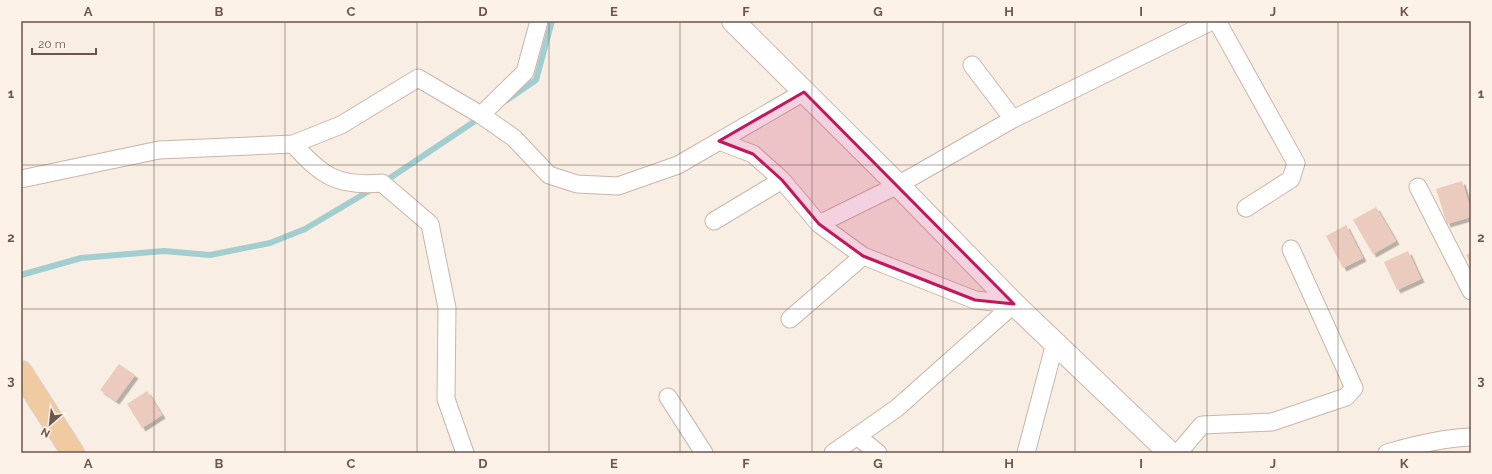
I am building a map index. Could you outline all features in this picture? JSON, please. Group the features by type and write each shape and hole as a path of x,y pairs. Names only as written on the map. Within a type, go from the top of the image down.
{"main road":[{"path":"21,372 73,453"}],"street":[{"path":"481,115 525,72 539,21"},
{"path":"733,21 898,185 1014,304 1170,453"},
{"path":"819,224 898,185 1013,119 1212,21"},
{"path":"1217,21 1296,163 1291,179 1246,208"},
{"path":"972,65 1013,119"},
{"path":"21,179 159,150 293,144 341,125 418,78 481,115 514,138 549,175 577,184 618,186 678,165 804,92"},
{"path":"719,141 753,154 782,180 819,224 863,256 975,300 1014,304"},
{"path":"293,144 314,167 326,175 342,181 366,184 382,183 430,224 447,308 446,398 465,453"},
{"path":"714,221 782,180"},
{"path":"1418,187 1471,291"},
{"path":"1178,453 1202,425 1272,422 1346,397 1354,388 1292,249"},
{"path":"790,319 863,256"},
{"path":"833,453 897,408 1014,304"},
{"path":"1026,453 1055,343"},
{"path":"668,397 704,453"},
{"path":"857,436 878,453"},
{"path":"1387,453 1416,444 1471,437"}],"highlighted area":[{"path":"804,92 1014,304 975,300 863,256 819,224 782,180 753,154 719,141"}],"building":[{"path":"1462,181 1471,210 1471,217 1447,224 1436,189"},
{"path":"1376,207 1396,241 1373,254 1353,220"},
{"path":"1346,225 1363,258 1343,268 1326,236"},
{"path":"1408,251 1421,279 1397,290 1384,262"},
{"path":"1471,253 1471,265 1466,255"},
{"path":"119,364 135,375 116,401 100,390"},
{"path":"147,391 162,415 142,428 127,404"}],"waterway":[{"path":"507,100 536,80 552,21"},
{"path":"384,182 481,117"},
{"path":"21,275 81,258 164,251 210,255 270,243 305,229 374,188"}]}
